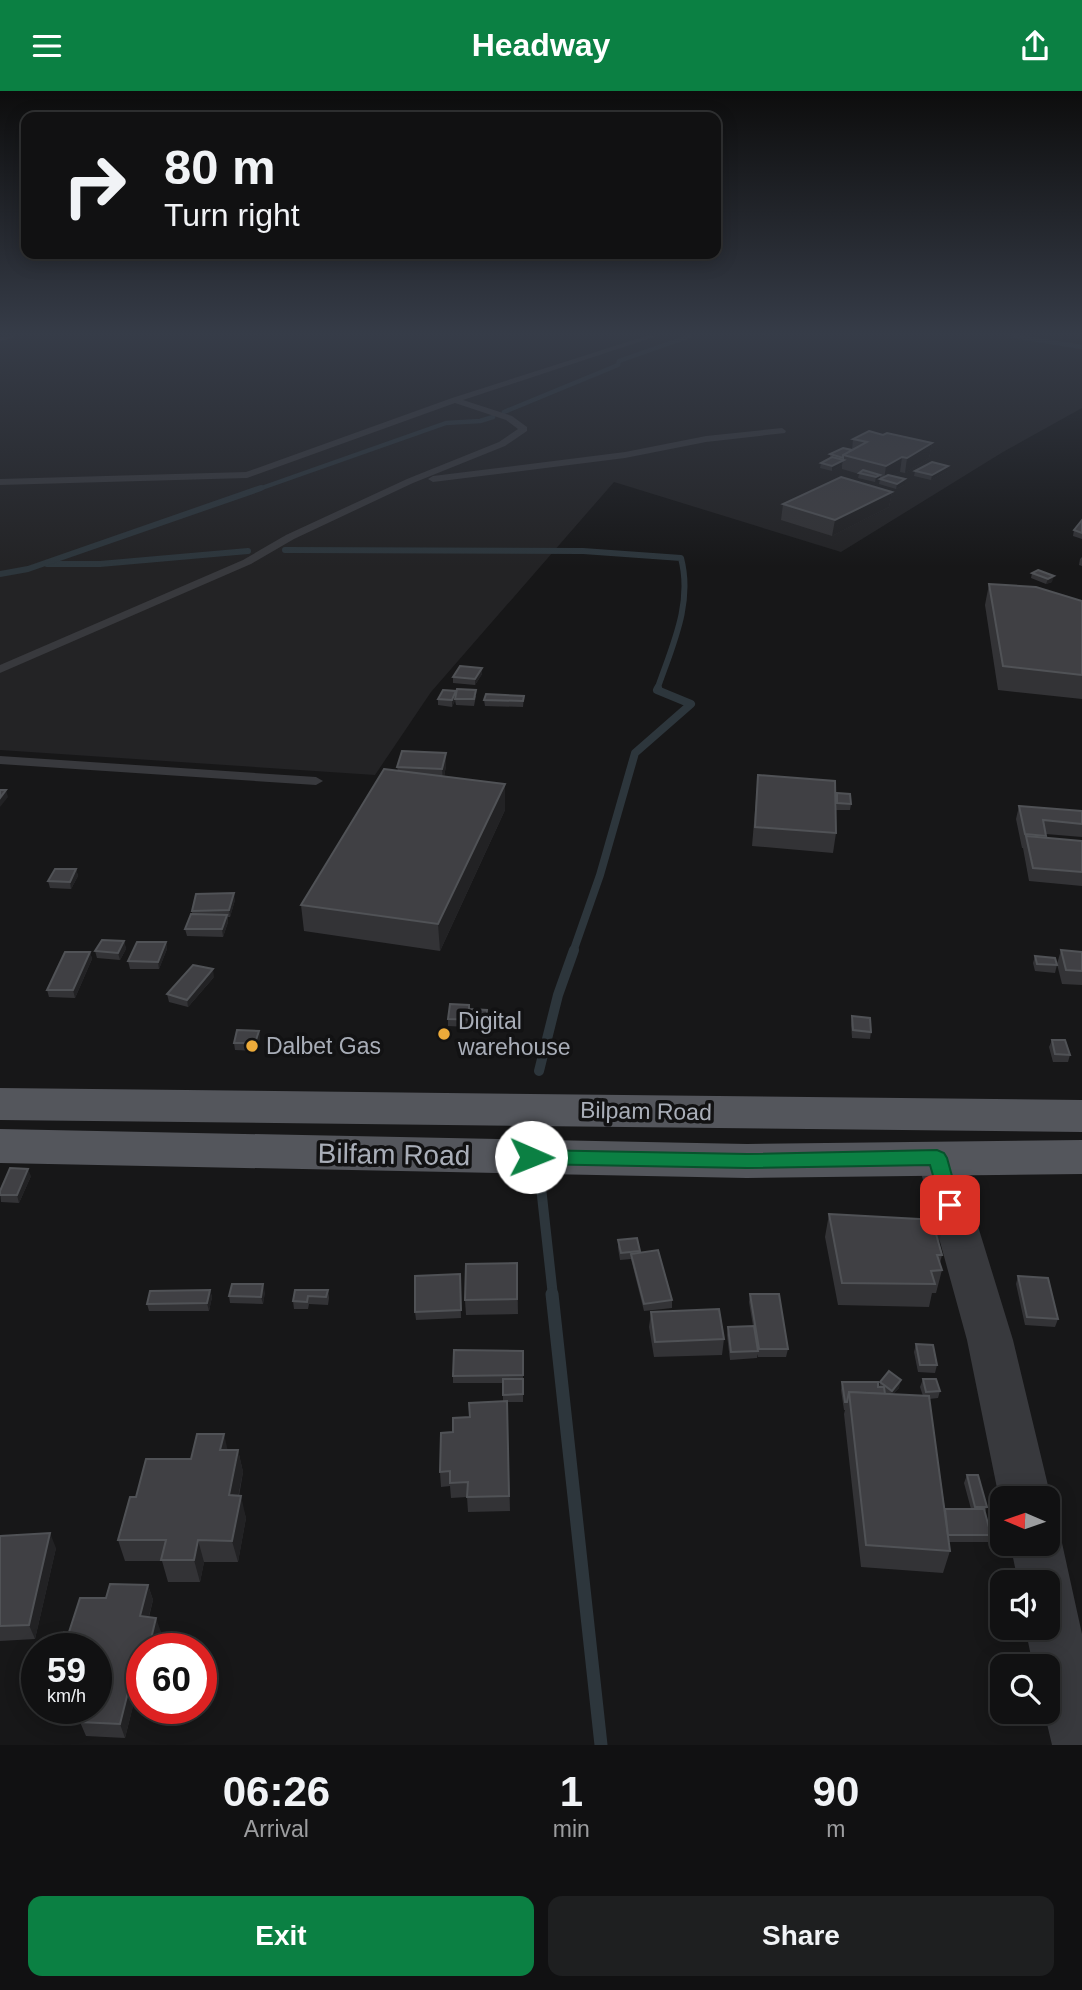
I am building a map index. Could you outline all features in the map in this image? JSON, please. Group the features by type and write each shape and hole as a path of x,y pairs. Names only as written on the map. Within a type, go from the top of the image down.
{"main road":[{"name":"Bilpam Road","path":"0,1104 1082,1116"},
{"name":"Bilfam Road","path":"0,1146 747,1161 1082,1157"}],"street":[{"path":"937,1158 990,1340 1022,1486"},
{"path":"1055,1640 1081,1745"}],"lane":[{"path":"0,482 247,475 418,413"},
{"path":"0,669 247,562 290,537 410,481 502,444 524,429 509,418 495,413"},
{"path":"410,481 625,455 706,439 782,431"},
{"path":"0,760 316,781"}],"shaded area":[{"path":"0,413 1073,413 1003,452 841,552 614,482 431,692 375,775 0,750"}],"building":[{"path":"869,431 932,443 907,458 902,457 886,466 843,455 867,442 853,439"},
{"path":"843,448 852,450 843,455 843,458 830,454"},
{"path":"832,457 844,460 832,466 821,463"},
{"path":"932,462 948,466 932,475 915,471"},
{"path":"863,470 880,475 876,477 859,473"},
{"path":"888,475 905,479 897,484 880,479"},
{"path":"841,477 892,492 835,520 783,504"},
{"path":"1082,520 1082,533 1074,530"},
{"path":"1038,570 1054,576 1048,579 1032,573"},
{"path":"989,584 1036,587 1082,601 1082,675 1003,666"},
{"path":"460,666 482,668 475,679 453,677"},
{"path":"457,689 476,690 474,699 455,699"},
{"path":"443,690 456,691 452,700 438,699"},
{"path":"486,694 524,696 523,701 484,700"},
{"path":"402,751 446,753 442,769 397,767"},
{"path":"384,769 505,784 438,924 301,905"},
{"path":"758,775 835,781 836,833 755,827"},
{"path":"837,793 850,794 851,804 837,803"},
{"path":"1019,806 1082,811 1082,824 1043,820 1046,836 1025,834"},
{"path":"1026,836 1082,841 1082,872 1033,868"},
{"path":"55,869 76,869 70,882 48,881"},
{"path":"234,893 229,910 192,911 196,894"},
{"path":"191,914 227,915 222,929 185,929"},
{"path":"102,940 124,941 118,953 95,951"},
{"path":"137,942 166,942 158,962 128,961"},
{"path":"1061,950 1082,952 1082,971 1066,970"},
{"path":"65,952 90,952 73,990 47,990"},
{"path":"1035,956 1055,958 1057,965 1037,964"},
{"path":"193,965 213,969 187,1000 167,994"},
{"path":"450,1004 487,1010 486,1020 448,1019"},
{"path":"852,1016 870,1018 871,1032 853,1030"},
{"path":"237,1030 259,1031 255,1043 234,1043"},
{"path":"1052,1040 1065,1040 1070,1055 1055,1054"},
{"path":"10,1168 28,1169 17,1195 0,1195 0,1191"},
{"path":"829,1214 937,1220 941,1234 936,1234 942,1255 937,1255 942,1270 931,1271 935,1284 842,1283"},
{"path":"637,1238 640,1251 621,1253 618,1240"},
{"path":"658,1250 672,1300 644,1304 631,1254"},
{"path":"517,1263 517,1299 465,1300 466,1264"},
{"path":"460,1274 461,1310 415,1312 415,1276"},
{"path":"1018,1276 1048,1278 1058,1319 1027,1317"},
{"path":"232,1284 263,1284 261,1297 229,1296"},
{"path":"210,1290 207,1303 147,1304 150,1291"},
{"path":"295,1290 328,1290 326,1297 308,1296 307,1302 293,1301"},
{"path":"750,1294 779,1294 788,1349 759,1349"},
{"path":"719,1309 724,1339 655,1342 651,1312"},
{"path":"754,1326 758,1351 731,1352 728,1327"},
{"path":"916,1344 933,1345 937,1365 920,1365"},
{"path":"454,1350 523,1351 523,1375 453,1376"},
{"path":"889,1371 901,1380 892,1391 880,1382"},
{"path":"503,1379 523,1379 523,1394 503,1395"},
{"path":"923,1379 936,1379 940,1391 926,1392"},
{"path":"842,1382 878,1382 878,1387 884,1387 885,1394 849,1392 845,1402"},
{"path":"849,1392 929,1396 950,1551 866,1545"},
{"path":"507,1401 509,1496 467,1497 468,1482 450,1483 450,1471 440,1472 441,1433 453,1432 453,1418 470,1417 469,1403"},
{"path":"197,1434 224,1434 220,1450 238,1450 229,1495 241,1496 232,1541 198,1540 194,1560 161,1560 166,1540 118,1540 130,1497 136,1497 146,1459 191,1459"},
{"path":"967,1475 978,1475 987,1507 975,1507"},
{"path":"945,1509 984,1509 990,1535 948,1535"},
{"path":"50,1533 29,1625 0,1626 0,1536"},
{"path":"110,1584 148,1585 140,1616 156,1618 152,1633 126,1633 126,1700 120,1724 112,1724 112,1633 64,1633 69,1632 80,1598 106,1598"}],"waterway":[{"path":"256,490 446,423 480,421 493,417"},
{"path":"0,574 28,569 261,488"},
{"path":"285,550 583,551 681,558 684,575 683,608 657,690"},
{"path":"47,564 100,564 248,551"},
{"path":"573,952 600,875 635,753 691,704 657,690"},
{"path":"539,1071 558,995 574,950"},
{"path":"540,1178 553,1296"},
{"path":"552,1294 601,1745"}],"place":[{"name":"Digital warehouse","path":"444,1034"},
{"name":"Dalbet Gas","path":"252,1046"}],"route":[{"path":"531,1157 747,1161 937,1158 950,1205"}]}
